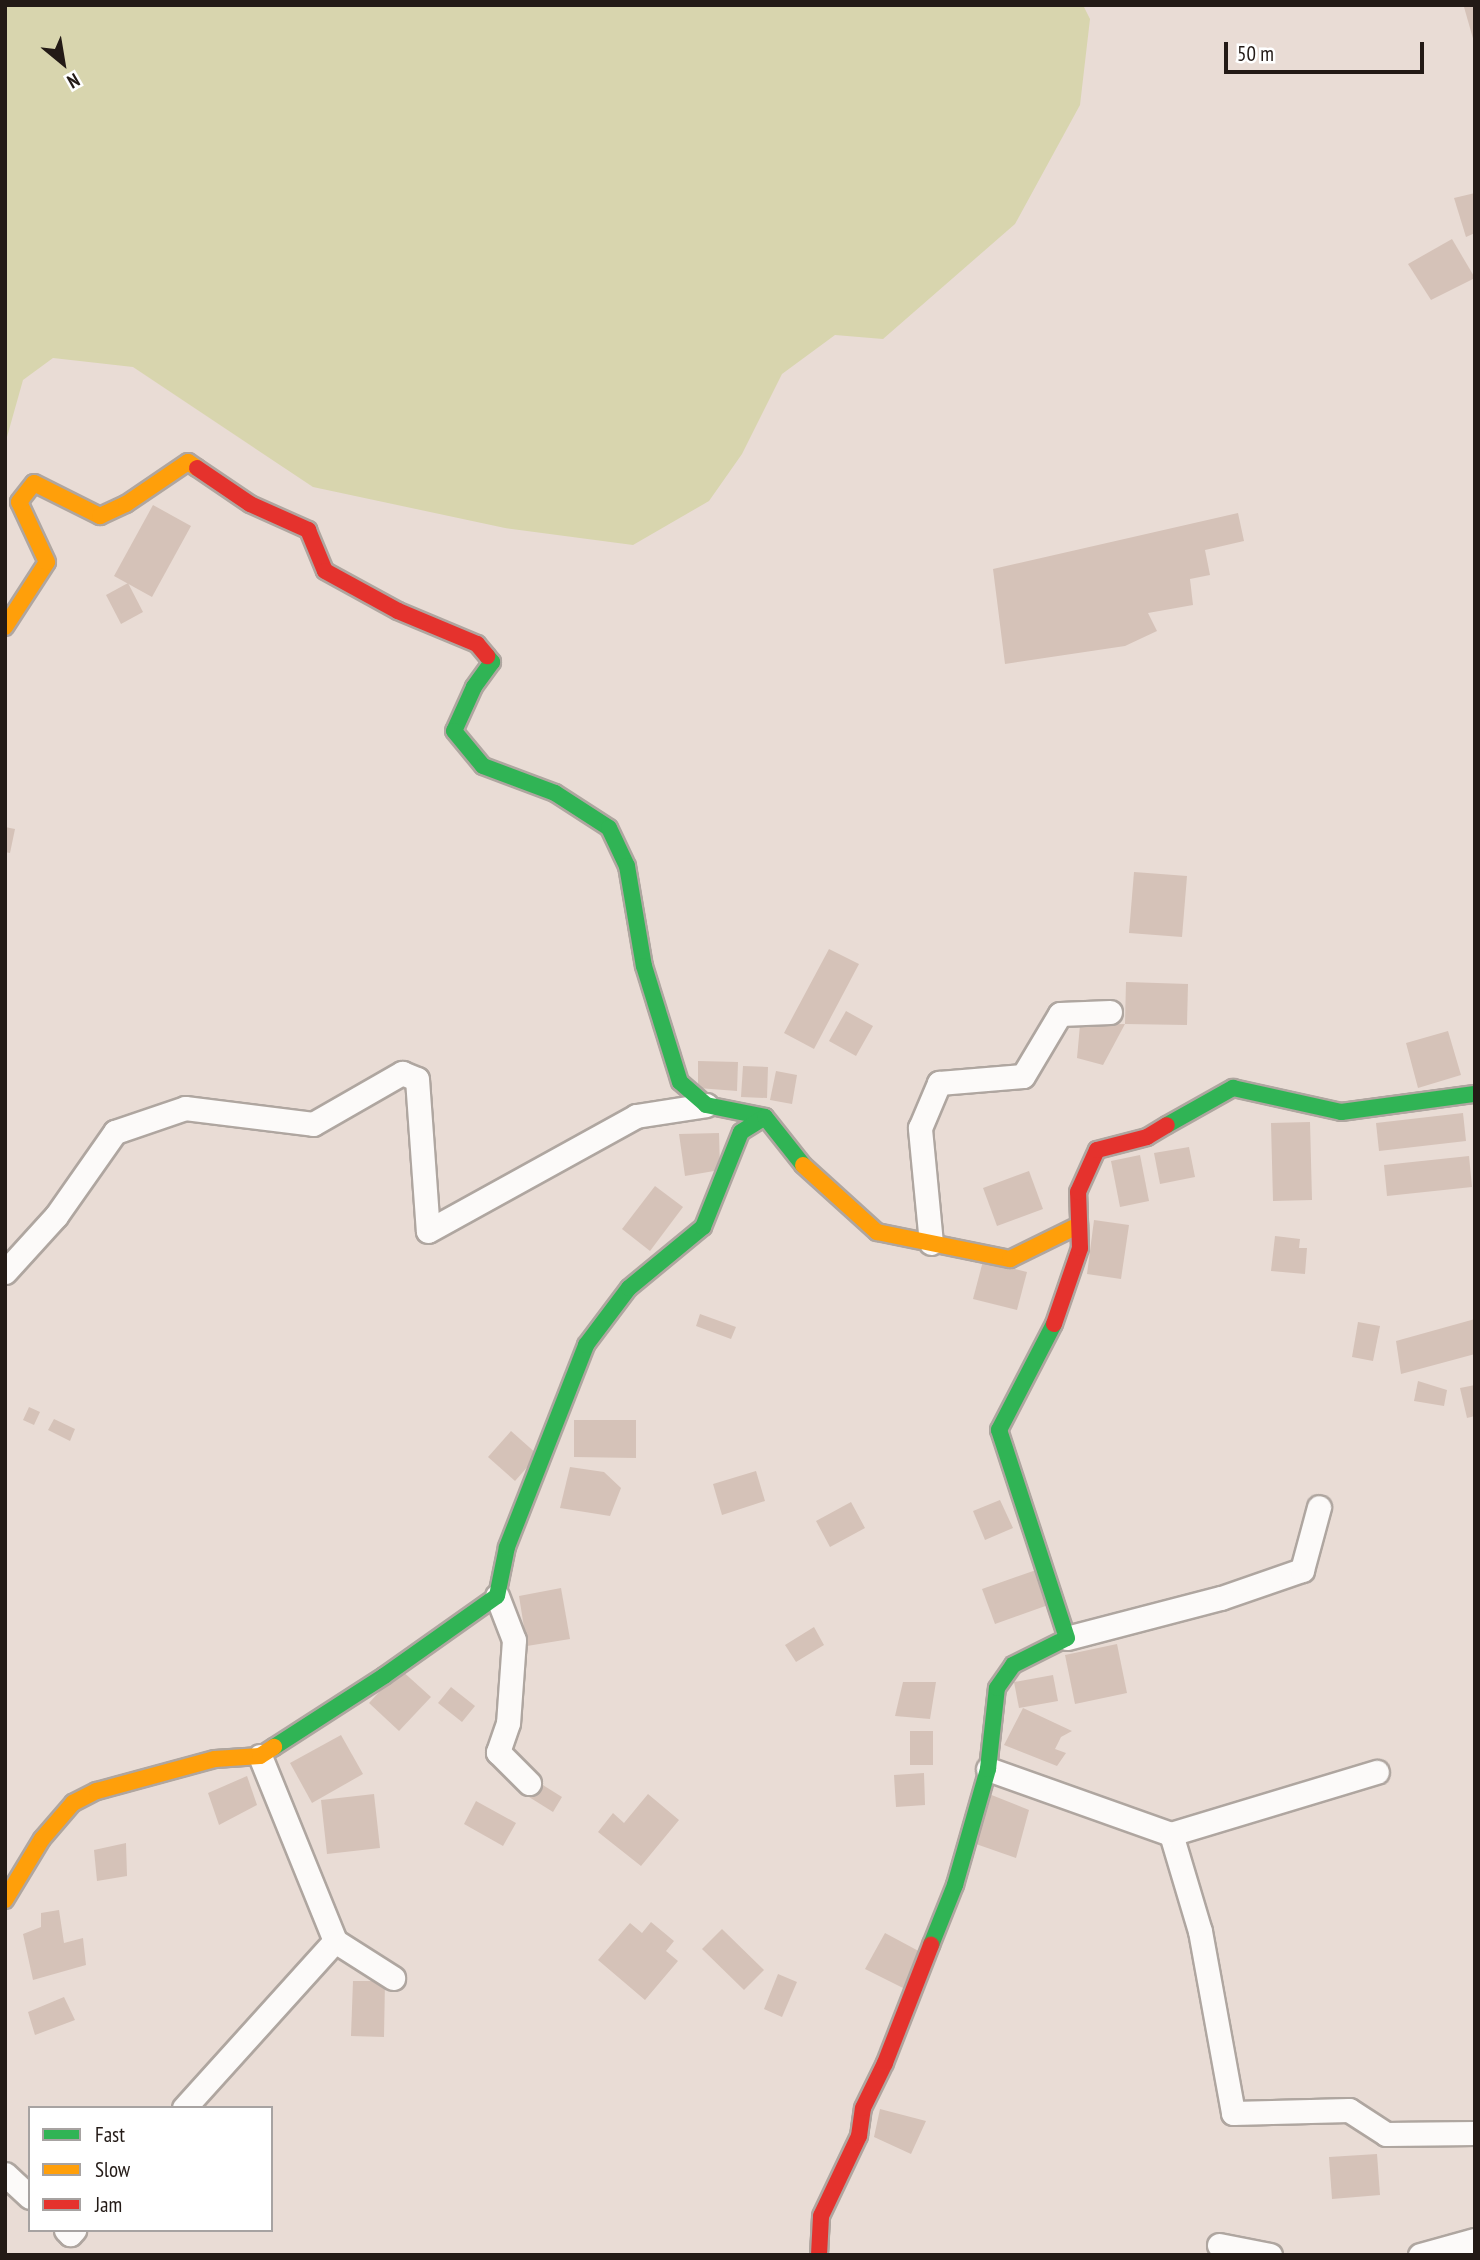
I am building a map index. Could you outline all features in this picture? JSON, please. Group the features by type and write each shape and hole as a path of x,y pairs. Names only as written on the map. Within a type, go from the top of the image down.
{"street":[{"path":"5,627 47,562 19,502 34,483 100,516 126,504 188,461 250,503 308,530 325,571 398,611 477,644 492,662 474,687 454,732 483,766 555,793 609,828 627,866 644,966 680,1082 706,1105"},
{"path":"931,1243 920,1128 939,1083 1023,1076 1060,1014 1110,1012"},
{"path":"5,1272 56,1216 115,1132 185,1108 313,1124 402,1073 416,1079 428,1231 636,1115 706,1105 765,1117 801,1164 877,1232 1010,1259 1079,1226"},
{"path":"1067,1638 999,1430 1052,1329 1080,1248 1078,1192 1097,1150 1147,1137 1233,1088 1341,1112 1475,1094"},
{"path":"529,1783 498,1752 508,1723 514,1640 497,1596 507,1547 586,1345 629,1288 703,1227 741,1132 765,1117"},
{"path":"819,2255 821,2216 859,2136 863,2108 885,2063 955,1885 988,1769 997,1688 1013,1665 1067,1638 1221,1598 1302,1570 1319,1507"},
{"path":"5,1900 42,1839 73,1803 97,1791 215,1759 260,1756 384,1676 497,1596"},
{"path":"260,1756 335,1941 393,1978"},
{"path":"988,1769 1171,1834 1377,1772"},
{"path":"1171,1834 1200,1931 1233,2113 1349,2110 1385,2134 1475,2133"},
{"path":"186,2106 335,1941"},
{"path":"5,2174 28,2195"},
{"path":"1420,2255 1475,2240"},
{"path":"1219,2245 1270,2255"}],"shaded area":[{"path":"5,5 1083,5 1090,19 1080,105 1015,224 883,339 835,335 782,374 742,454 709,501 633,545 505,528 313,487 133,367 53,358 23,380 5,444"}],"building":[{"path":"1475,5 1475,42 1474,42 1464,7"},
{"path":"1475,193 1475,233 1466,237 1454,198"},
{"path":"1452,239 1475,278 1431,300 1408,264"},
{"path":"153,505 191,526 152,597 114,576"},
{"path":"1238,513 1244,541 1205,550 1210,575 1190,579 1193,605 1148,613 1157,631 1125,646 1005,664 993,569"},
{"path":"128,583 143,612 121,624 106,595"},
{"path":"5,827 15,829 10,853 5,852"},
{"path":"1134,872 1187,876 1182,937 1129,933"},
{"path":"829,949 859,964 814,1049 784,1033"},
{"path":"1126,982 1188,984 1187,1025 1125,1024"},
{"path":"846,1011 873,1026 856,1056 829,1041"},
{"path":"1125,1024 1103,1065 1077,1058 1080,1025"},
{"path":"1448,1031 1461,1075 1418,1088 1406,1043"},
{"path":"698,1061 738,1062 737,1091 698,1088"},
{"path":"743,1066 768,1067 767,1098 741,1097"},
{"path":"776,1071 797,1075 792,1104 770,1100"},
{"path":"1463,1113 1466,1141 1379,1151 1376,1123"},
{"path":"1310,1122 1312,1200 1273,1201 1271,1123"},
{"path":"719,1133 720,1170 685,1176 679,1134"},
{"path":"1189,1147 1195,1177 1160,1184 1154,1153"},
{"path":"1140,1155 1149,1201 1120,1207 1111,1161"},
{"path":"1469,1156 1472,1187 1387,1196 1384,1165"},
{"path":"1029,1171 1043,1209 997,1226 983,1188"},
{"path":"655,1186 683,1207 650,1251 622,1229"},
{"path":"1094,1220 1129,1225 1121,1279 1087,1274"},
{"path":"1275,1236 1300,1239 1299,1248 1307,1248 1305,1274 1271,1271"},
{"path":"983,1261 1027,1272 1017,1310 973,1299"},
{"path":"700,1314 736,1327 731,1339 696,1326"},
{"path":"1475,1319 1475,1354 1401,1374 1396,1341"},
{"path":"1358,1322 1380,1326 1373,1361 1352,1357"},
{"path":"1418,1381 1447,1390 1444,1406 1414,1401"},
{"path":"1475,1385 1475,1416 1467,1418 1460,1388"},
{"path":"29,1407 40,1412 34,1425 23,1420"},
{"path":"54,1419 75,1429 70,1441 48,1430"},
{"path":"574,1420 636,1420 636,1458 574,1457"},
{"path":"511,1431 538,1455 515,1481 488,1457"},
{"path":"570,1467 604,1472 621,1488 610,1516 560,1508"},
{"path":"756,1471 765,1501 722,1515 713,1484"},
{"path":"1000,1500 1013,1528 985,1540 973,1511"},
{"path":"851,1502 865,1528 830,1547 816,1521"},
{"path":"1039,1569 1051,1604 995,1624 982,1589"},
{"path":"561,1588 570,1639 527,1646 519,1596"},
{"path":"814,1627 824,1645 796,1662 785,1645"},
{"path":"1117,1644 1127,1693 1075,1704 1065,1655"},
{"path":"400,1669 431,1697 399,1731 369,1703"},
{"path":"1053,1675 1058,1701 1019,1708 1014,1682"},
{"path":"903,1682 936,1682 930,1719 895,1716"},
{"path":"451,1687 475,1706 462,1722 438,1703"},
{"path":"1023,1708 1072,1731 1061,1737 1055,1749 1066,1753 1057,1766 1004,1745"},
{"path":"910,1731 933,1731 933,1765 910,1765"},
{"path":"341,1735 363,1774 312,1803 290,1763"},
{"path":"924,1773 925,1805 896,1807 894,1775"},
{"path":"247,1776 257,1805 219,1825 208,1793"},
{"path":"538,1782 562,1797 553,1812 529,1797"},
{"path":"374,1794 380,1848 327,1854 321,1800"},
{"path":"648,1794 679,1820 641,1866 598,1832 613,1813 624,1823"},
{"path":"989,1794 1029,1810 1016,1858 976,1844"},
{"path":"476,1801 516,1823 503,1846 464,1824"},
{"path":"126,1843 127,1876 97,1881 94,1850"},
{"path":"59,1910 64,1943 83,1938 86,1965 33,1980 23,1934 41,1927 41,1913"},
{"path":"651,1922 674,1941 666,1951 678,1961 645,2000 598,1960 630,1923 642,1933"},
{"path":"722,1929 764,1970 744,1990 702,1949"},
{"path":"885,1933 926,1955 907,1990 865,1969"},
{"path":"778,1974 797,1982 782,2017 764,2009"},
{"path":"353,1981 385,1981 384,2037 351,2036"},
{"path":"64,1997 75,2020 35,2035 28,2012"},
{"path":"880,2109 926,2121 911,2154 874,2137"},
{"path":"1377,2154 1380,2195 1332,2199 1329,2157"}],"traffic: fast":[{"path":"487,656 492,662 474,687 454,731 483,766 555,793 609,828 627,866 644,966 680,1082 706,1105 765,1117"},
{"path":"1167,1125 1233,1088 1341,1112 1475,1094"},
{"path":"274,1747 384,1676 497,1596 507,1547 586,1345 629,1288 703,1227 741,1132 765,1117 803,1165"},
{"path":"931,1945 955,1885 988,1769 997,1688 1013,1665 1067,1638 999,1430 1054,1324"}],"traffic: slow":[{"path":"5,627 47,562 19,502 34,483 100,516 126,504 188,462 197,468"},
{"path":"803,1165 877,1232 1010,1259 1079,1225"},
{"path":"5,1900 42,1839 73,1803 97,1791 215,1759 260,1756 274,1747"}],"traffic: jam":[{"path":"197,468 250,504 308,530 325,571 398,611 477,644 487,656"},
{"path":"1054,1324 1080,1248 1078,1192 1097,1150 1147,1137 1167,1125"},
{"path":"819,2255 821,2216 859,2136 863,2108 885,2063 931,1945"}]}
